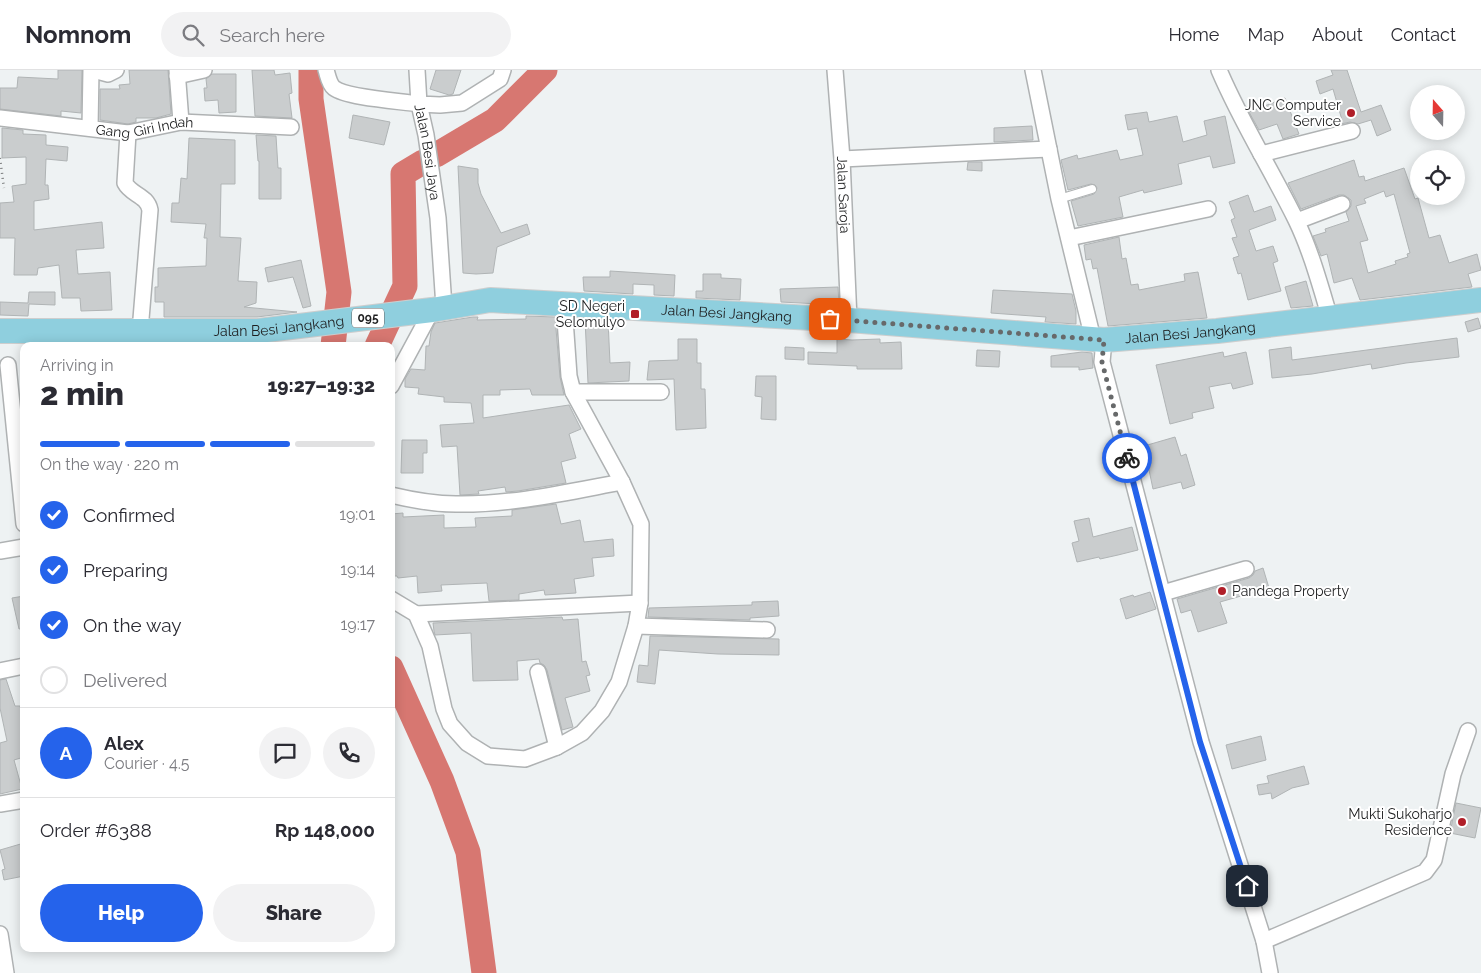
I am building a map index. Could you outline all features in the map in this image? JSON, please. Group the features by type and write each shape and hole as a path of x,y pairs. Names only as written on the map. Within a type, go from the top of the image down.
{"main road":[{"name":"Jalan Besi Jangkang","path":"0,331 141,338 258,331 428,310 490,300 849,320 1099,340 1217,331 1481,300"}],"street":[{"path":"90,128 92,70 108,74 116,70"},
{"path":"181,122 177,73 204,70"},
{"name":"Jalan Besi Jaya","path":"326,70 334,88 347,93 419,104 426,135 438,218 428,310"},
{"path":"417,70 419,104 440,105 462,103 500,79 503,70"},
{"name":"Jalan Saroja","path":"835,70 842,159 849,320"},
{"path":"1033,70 1059,199 1099,340 1102,362 1200,742 1264,941 1270,973"},
{"path":"1219,70 1234,104 1297,221 1330,318"},
{"name":"Gang Giri Indah","path":"0,118 128,133 181,122 291,127"},
{"path":"1260,154 1352,131"},
{"path":"128,133 126,184 128,188 146,200 150,210 141,338"},
{"path":"842,159 1049,149"},
{"path":"1297,221 1342,204"},
{"path":"1069,238 1208,209"},
{"path":"416,614 430,646 444,710 450,724 467,743 488,756 525,759 582,733 602,711 620,682 636,626 640,603 641,524 622,482 573,392 569,376 564,305"},
{"path":"395,378 428,310"},
{"path":"8,365 20,484"},
{"path":"573,392 661,392"},
{"path":"395,497 433,503 456,504 538,497 622,482"},
{"path":"0,551 20,548"},
{"path":"1163,594 1246,569"},
{"path":"395,601 416,614 640,603"},
{"path":"636,626 767,630"},
{"path":"0,672 20,667"},
{"path":"538,672 557,746"},
{"path":"1264,941 1425,872 1434,860 1453,774 1468,731"},
{"path":"0,804 20,801"},
{"path":"0,934 6,973"}],"lane":[{"path":"1059,199 1092,189"}],"path":[{"path":"0,158 4,188"}],"building":[{"path":"58,70 82,70 81,113 61,111 61,116 0,109 0,88 17,88 18,77 58,79"},
{"path":"129,70 168,70 171,114 156,118 136,118 136,122 128,124 100,120 100,89 120,89 119,85 130,84"},
{"path":"252,70 274,70 275,75 290,73 292,93 289,94 292,118 255,116"},
{"path":"436,70 461,70 453,94 449,95 430,89"},
{"path":"1331,70 1347,70 1361,112 1381,105 1391,130 1377,136 1371,120 1358,124 1350,122 1336,125 1335,122 1342,120 1333,89 1320,94 1316,81 1333,75"},
{"path":"212,74 236,74 236,112 219,113 218,100 205,101 204,88 207,88 206,79"},
{"path":"1285,98 1299,134 1283,139 1277,124 1259,130 1249,112"},
{"path":"1147,112 1149,122 1177,116 1183,142 1207,135 1204,121 1225,116 1235,163 1213,168 1210,156 1178,164 1182,184 1144,193 1143,190 1119,197 1123,217 1078,226 1071,201 1094,194 1097,188 1091,184 1068,190 1061,160 1077,155 1078,159 1117,150 1120,160 1143,155 1137,128 1128,130 1125,115"},
{"path":"353,115 390,122 384,145 349,138"},
{"path":"1032,126 1033,140 994,142 994,128"},
{"path":"2,128 23,130 23,134 46,135 46,145 68,147 67,161 46,159 45,185 48,185 49,199 34,201 34,230 102,222 104,248 76,250 78,274 110,272 112,310 81,311 80,298 62,298 59,265 38,268 37,275 14,275 15,238 0,238 0,203 14,202 12,186 26,184 26,157 2,158"},
{"path":"256,135 276,136 278,168 281,168 281,199 259,199 259,161"},
{"path":"189,138 235,140 235,184 221,184 220,237 241,238 238,281 257,282 256,303 244,307 297,312 257,317 164,317 164,302 155,302 155,287 158,287 158,268 206,266 207,238 204,238 206,224 171,222 172,203 179,203 181,178 187,179"},
{"path":"1354,160 1359,177 1364,176 1365,181 1404,168 1410,185 1410,205 1420,205 1429,238 1440,235 1449,263 1477,254 1481,270 1468,274 1472,287 1360,300 1352,278 1334,283 1327,254 1321,256 1313,236 1326,232 1325,229 1349,221 1346,212 1351,206 1351,200 1344,195 1339,195 1301,209 1288,183","holes":["1384,191 1386,197 1394,194 1410,253 1407,254 1408,257 1395,261 1396,264 1368,273 1360,242 1368,240 1356,206 1366,203 1364,199"]},
{"path":"968,162 982,162 982,171 967,170"},
{"path":"458,166 478,169 478,183 481,194 501,233 527,224 530,234 497,247 493,273 463,273"},
{"path":"1248,195 1254,212 1271,206 1276,220 1249,230 1256,251 1273,246 1278,261 1273,263 1281,291 1248,300 1241,273 1238,274 1233,258 1239,256 1232,238 1237,237 1231,220 1235,218 1229,202"},
{"path":"1119,237 1122,259 1126,258 1131,285 1138,284 1139,290 1185,281 1184,274 1198,272 1207,318 1108,326 1097,268 1093,269 1091,259 1086,260 1084,245"},
{"path":"301,260 311,306 303,308 293,277 268,282 265,268"},
{"path":"610,271 675,275 674,296 654,295 654,285 633,284 633,294 584,291 583,277 610,277"},
{"path":"703,274 721,274 721,278 741,279 740,300 696,298 696,291 703,291"},
{"path":"1306,281 1313,306 1291,308 1285,287"},
{"path":"838,287 839,305 781,302 780,289"},
{"path":"993,290 1072,294 1076,311 1076,324 1045,322 1046,317 991,313"},
{"path":"29,292 55,292 55,305 29,304 28,316 0,315 0,302 28,303"},
{"path":"526,316 555,317 560,377 564,395 532,395 530,389 500,390 500,395 483,395 483,418 569,405 581,429 569,434 576,458 561,462 566,483 506,492 505,487 478,491 479,494 460,495 457,446 442,447 440,425 474,423 471,403 444,402 444,397 418,394 419,388 405,387 405,379 411,369 425,370 426,346 429,346 431,332 435,323 473,317 478,317 477,320 526,319"},
{"path":"1478,318 1481,328 1468,332 1465,322"},
{"path":"585,319 608,320 610,363 630,362 629,381 588,383"},
{"path":"1457,338 1459,357 1372,369 1371,364 1312,374 1272,378 1269,350 1291,347 1292,360"},
{"path":"678,339 697,339 697,363 701,363 701,389 705,389 706,428 676,430 674,379 647,380 649,361 678,360"},
{"path":"837,339 880,339 880,343 901,342 902,369 857,369 857,366 808,364 808,352 837,353"},
{"path":"785,347 804,348 804,360 785,359"},
{"path":"977,350 1000,351 999,367 976,366"},
{"path":"1082,352 1092,353 1093,368 1079,370 1079,367 1051,367 1051,356"},
{"path":"1223,352 1224,357 1246,352 1253,384 1233,389 1231,383 1209,387 1214,408 1192,413 1193,418 1170,424 1156,365"},
{"path":"756,376 776,376 776,420 761,419 762,397 755,396"},
{"path":"1175,437 1181,456 1186,454 1195,485 1183,489 1181,482 1153,489 1144,446"},
{"path":"402,440 427,440 427,453 423,453 423,473 401,473"},
{"path":"556,504 561,524 580,520 584,542 613,539 614,556 592,558 594,576 574,579 576,593 545,595 544,590 519,594 519,600 489,601 487,583 441,585 442,591 418,593 417,576 398,578 395,576 395,514 403,513 403,517 444,515 444,528 476,527 475,518 512,516 512,510"},
{"path":"1089,518 1093,537 1132,527 1138,550 1077,562 1072,543 1079,541 1074,521"},
{"name":"Pandega Property","path":"1263,568 1269,588 1220,602 1227,623 1198,632 1191,610 1181,613 1177,599 1249,578 1255,571"},
{"path":"1150,592 1156,609 1126,619 1120,599"},
{"path":"20,597 20,629 19,629 12,598"},
{"path":"778,601 779,616 750,618 750,620 648,617 649,608 752,605 752,602"},
{"path":"562,617 563,620 578,619 582,662 586,661 590,675 586,676 590,691 565,698 573,727 562,730 547,670 540,663 539,659 517,661 518,680 473,681 471,633 435,635 433,623"},
{"path":"650,636 779,639 779,655 718,654 659,650 655,684 637,682 639,665 648,666"},
{"path":"6,679 15,706 20,706 20,758 14,760 20,782 20,789 0,794 0,743 7,741 0,708 0,680"},
{"path":"1261,736 1266,760 1232,769 1226,745"},
{"path":"1304,766 1309,784 1292,788 1272,799 1271,793 1259,795 1257,785 1269,783 1267,776"},
{"name":"Mukti Sukoharjo Residence","path":"1456,803 1481,808 1475,838 1450,833"},
{"path":"20,844 20,877 4,880 2,870 5,869 0,850"}],"waterway":[{"path":"311,70 311,99 339,292 333,342"},
{"path":"436,155 495,120 545,70"},
{"path":"379,342 405,286 403,174 423,162"},
{"path":"395,677 442,781 468,852 484,973"}],"way so far":[{"path":"830,319 1104,340 1102,362 1127,458"}],"place":[{"name":"JNC Computer Service","path":"1351,113"},
{"name":"SD Negeri Selomulyo","path":"635,314"},
{"name":"Pandega Property","path":"1222,591"},
{"name":"Mukti Sukoharjo Residence","path":"1462,822"}],"route":[{"path":"1127,458 1200,742 1247,886"}]}
